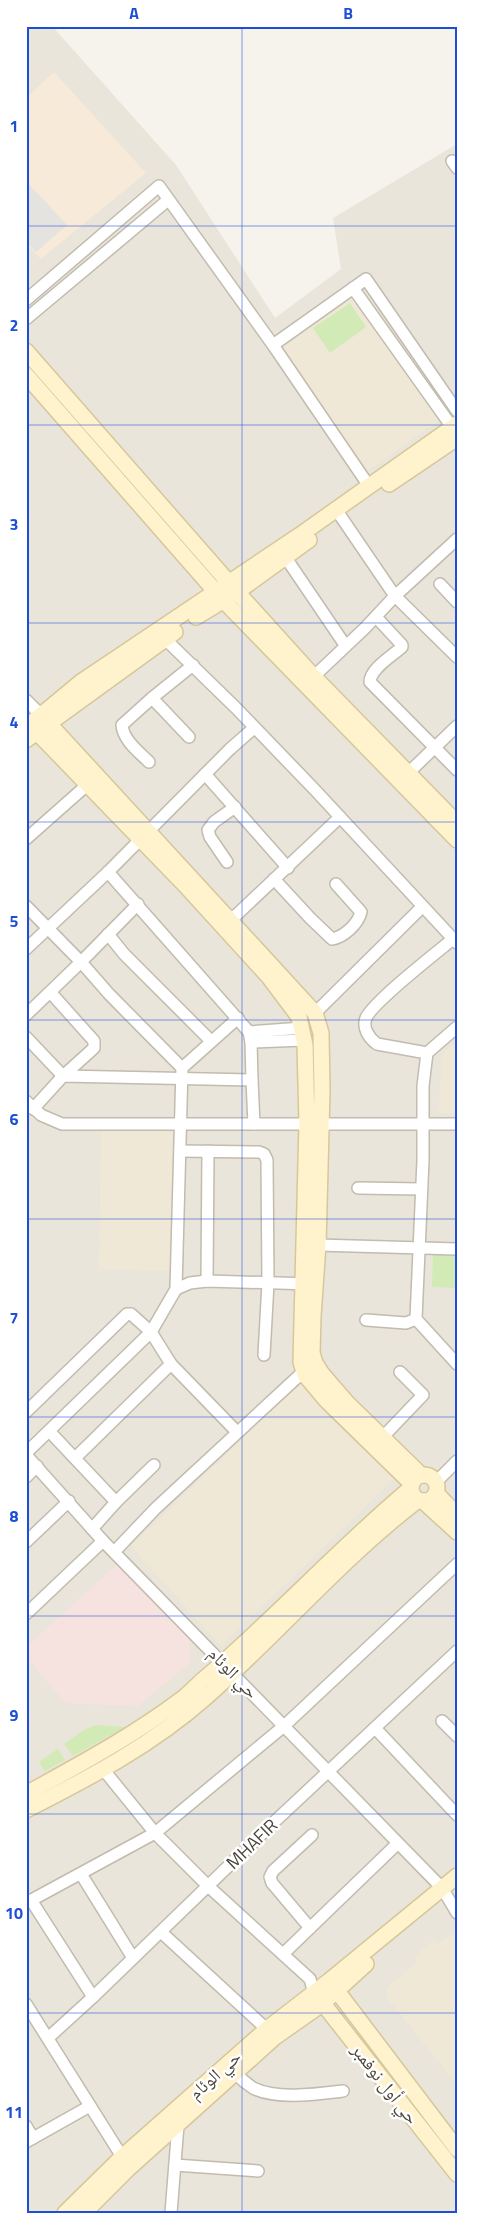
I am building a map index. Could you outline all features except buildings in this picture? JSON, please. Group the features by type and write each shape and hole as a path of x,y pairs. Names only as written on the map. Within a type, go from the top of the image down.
{"street":[{"path":"26,300 159,186 273,345 369,486"},
{"path":"26,318 168,200"},
{"path":"273,345 366,279 457,411"},
{"path":"353,288 455,430"},
{"path":"26,351 233,587 310,680"},
{"path":"26,375 31,390 219,596 310,680 404,777 457,840"},
{"path":"33,726 219,596 286,558 369,486 455,430"},
{"path":"233,587 300,535 339,513 455,430"},
{"path":"339,513 395,596 457,657"},
{"path":"310,680 345,645 376,618 395,596 457,539"},
{"path":"286,558 345,645"},
{"path":"440,584 454,595"},
{"path":"376,618 402,645 402,648 370,676 370,682 457,770"},
{"path":"162,635 340,817 455,941 380,1001 366,1018 366,1031 371,1040 377,1044 427,1052"},
{"path":"149,762 128,740 123,732 122,725 193,665"},
{"path":"152,698 188,737"},
{"path":"26,700 33,726 87,785 179,866 315,1013 321,1033 322,1090 314,1124 309,1284 301,1362 303,1372 326,1400 378,1442"},
{"path":"33,726 144,835 268,977 299,1017 303,1034 314,1124 318,1246 309,1284 312,1353 315,1363 378,1442 423,1489 457,1532"},
{"path":"404,777 457,726"},
{"path":"26,949 108,872 205,774 254,728"},
{"path":"205,774 288,868"},
{"path":"404,777 457,822"},
{"path":"26,840 87,785"},
{"path":"228,862 210,837 208,830 214,822 235,807"},
{"path":"231,920 340,817"},
{"path":"108,872 238,1018 250,1037 254,1124"},
{"path":"274,879 332,939 339,938 347,932 361,912 336,884"},
{"path":"26,1015 51,993 138,904"},
{"path":"26,906 81,962 182,1073"},
{"path":"315,1013 422,907"},
{"path":"108,934 124,954 211,1041"},
{"path":"51,993 96,1044 94,1048 30,1105 49,1120 62,1124 457,1124"},
{"path":"26,1454 151,1332 176,1289 182,1073 211,1041 238,1018"},
{"path":"457,1027 427,1052 416,1319 457,1364"},
{"path":"250,1037 303,1034"},
{"path":"26,1037 63,1076 182,1073 252,1080"},
{"path":"180,1151 259,1152 264,1154 267,1160 268,1283 264,1355"},
{"path":"207,1281 208,1151"},
{"path":"358,1188 421,1189"},
{"path":"318,1246 457,1248"},
{"path":"176,1289 190,1283 207,1281 309,1284"},
{"path":"26,1412 127,1314 136,1317 151,1332 171,1364 237,1432"},
{"path":"366,1320 406,1323 416,1319"},
{"path":"75,1458 171,1364"},
{"path":"115,1551 156,1508 303,1372"},
{"path":"378,1442 423,1395 400,1372"},
{"path":"50,1432 116,1502"},
{"name":"حي الوئام","path":"26,1454 103,1541 115,1551 398,1844 448,1891"},
{"path":"26,1810 140,1748 205,1699 228,1668 360,1533 423,1489 457,1461"},
{"path":"92,1529 116,1502 154,1465"},
{"path":"26,1477 37,1466"},
{"path":"423,1489 457,1515"},
{"path":"26,1542 69,1501"},
{"path":"26,1614 103,1541"},
{"path":"93,1997 29,1902 155,1833 284,1726 457,1564"},
{"name":"MHAFIR","path":"48,2038 457,1651"},
{"path":"26,1794 99,1755 142,1728 228,1668"},
{"path":"442,1721 457,1736"},
{"path":"375,1728 456,1813"},
{"path":"103,1769 155,1833 208,1886 283,1954 316,1992 333,1986"},
{"path":"310,1928 272,1883 270,1877 273,1871 312,1835"},
{"path":"283,1954 398,1844"},
{"path":"81,1874 133,1958"},
{"name":"حي الوئام","path":"84,2213 126,2163 316,1992 333,1986 356,1972 448,1891 457,1876"},
{"path":"448,1891 457,1913"},
{"name":"حي الوئام","path":"333,1986 448,1891"},
{"path":"161,1932 271,2033"},
{"path":"356,1972 352,1991 357,2017"},
{"name":"حي أول نوفمبر","path":"333,1986 457,2149"},
{"name":"حي أول نوفمبر","path":"316,1992 457,2174"},
{"path":"26,2004 126,2163"},
{"name":"حي الوئام","path":"64,2213 126,2163 178,2125 235,2073 271,2033"},
{"path":"235,2073 253,2088 264,2092 306,2095 343,2091"},
{"path":"26,2126 29,2140 90,2106"},
{"path":"171,2213 178,2125"},
{"path":"175,2164 258,2171"}],"shaded area":[{"path":"26,26 52,26 176,165 275,318 341,269 333,218 457,144 457,2213 26,2213"},
{"path":"54,72 146,173 41,259 26,244 26,98"},
{"path":"26,181 67,225 36,252 26,242"},
{"path":"354,297 440,420 367,471 282,348"},
{"path":"457,1042 457,1113 439,1113 442,1054"},
{"path":"101,1125 176,1126 174,1271 99,1269"},
{"path":"303,1381 396,1477 221,1646 131,1546"},
{"path":"121,1561 189,1633 190,1663 138,1706 65,1703 26,1657 26,1647"},
{"path":"457,1931 457,2085 387,1998 387,1988 417,1962 415,1956 435,1939 436,1944"}],"green space":[{"path":"350,303 366,327 330,353 313,328"},
{"path":"433,1255 457,1255 457,1288 432,1287"},
{"path":"96,1725 125,1727 73,1756 64,1744 84,1730"},
{"path":"58,1749 65,1760 45,1771 39,1762"}]}
